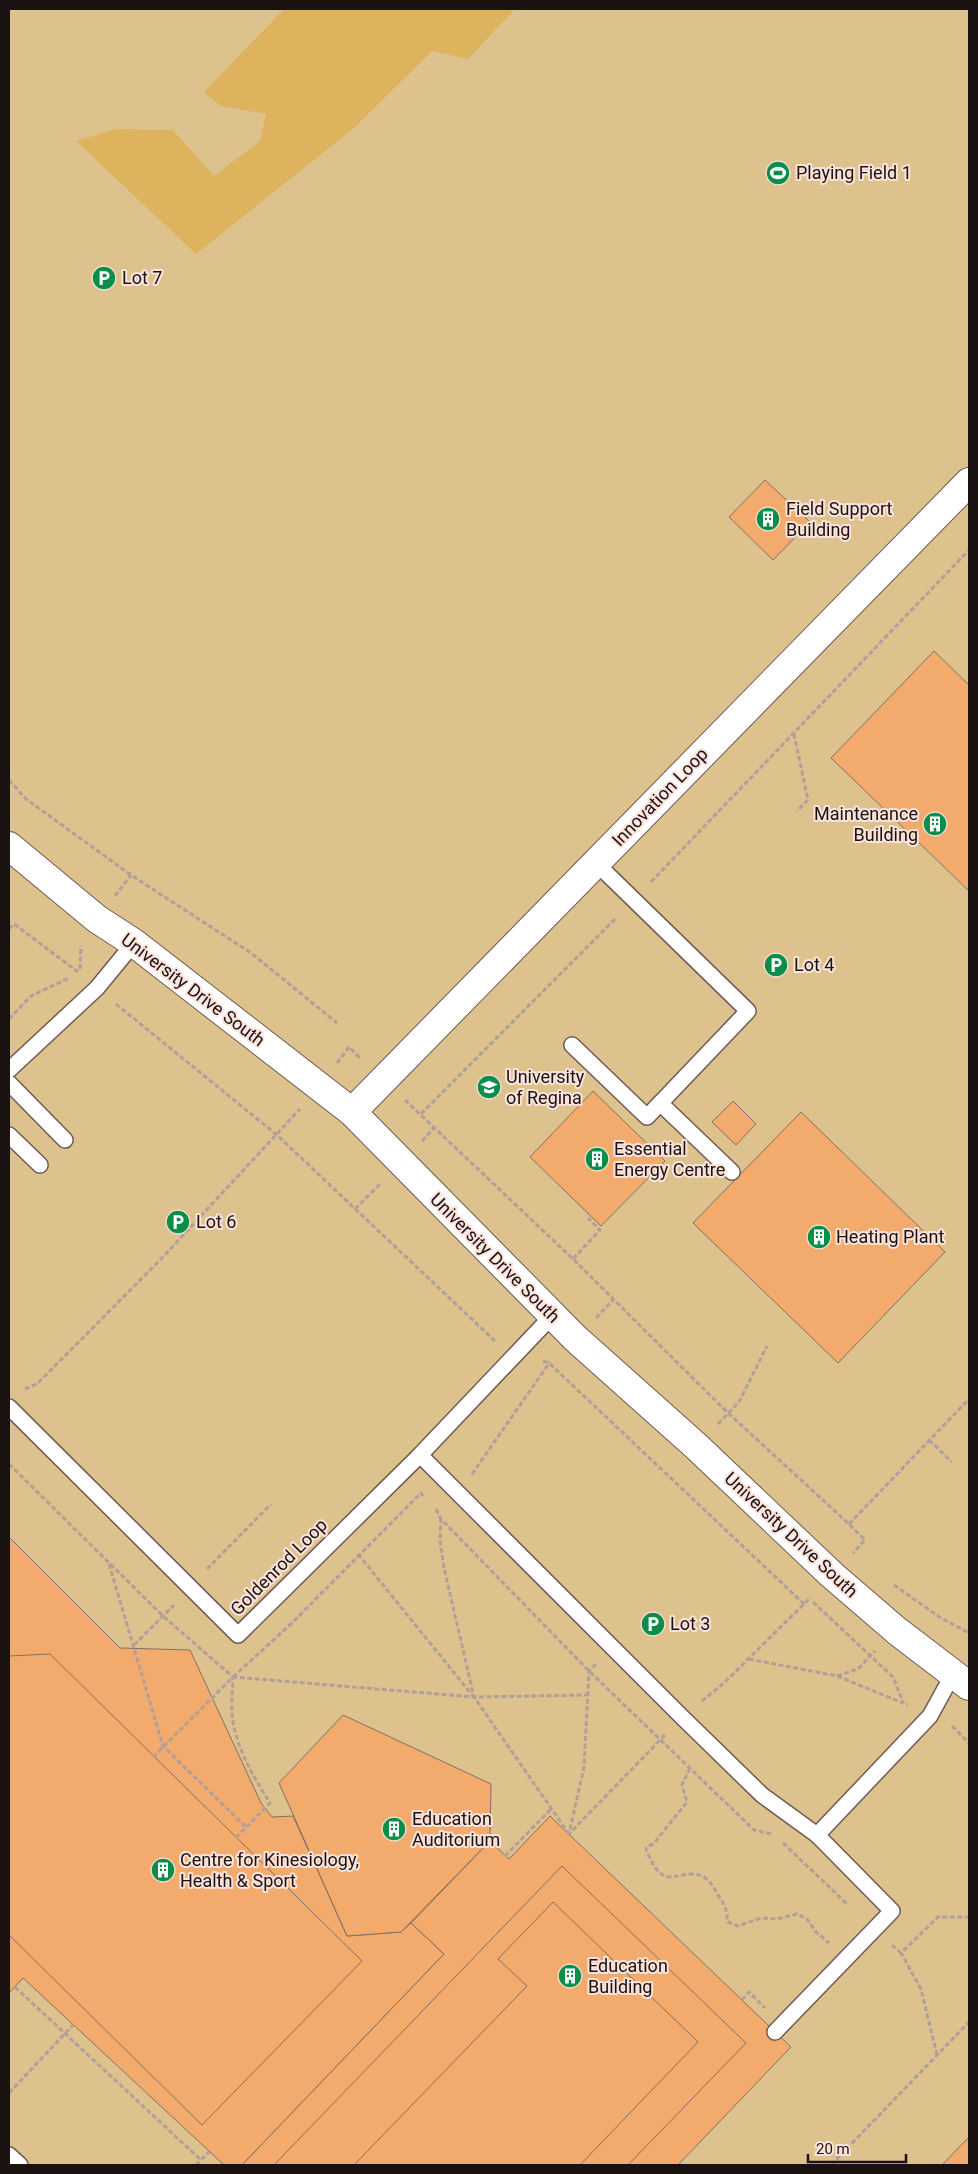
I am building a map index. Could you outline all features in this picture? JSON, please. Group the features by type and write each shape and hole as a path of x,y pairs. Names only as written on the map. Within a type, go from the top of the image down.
{"street":[{"name":"Innovation Loop","path":"352,1112 969,482"},
{"name":"University Drive South","path":"9,846 97,919 134,943 352,1112 575,1338 696,1446 832,1575 961,1680"}],"lane":[{"path":"572,1045 646,1117 748,1011 596,863"},
{"path":"9,1070 97,988 134,943"},
{"path":"9,1082 65,1140"},
{"path":"660,1103 732,1172"},
{"path":"9,1135 40,1165"},
{"name":"Goldenrod Loop","path":"9,1407 238,1635 420,1455 552,1316"},
{"path":"420,1455 762,1795 817,1836 892,1911 778,2028"},
{"path":"817,1836 930,1716 961,1680"},
{"path":"9,2155 20,2165"}],"path":[{"path":"421,1114 634,900 969,550"},
{"path":"794,734 808,800 797,811"},
{"path":"9,780 26,799 131,875 251,954 337,1023"},
{"path":"9,929 14,924 80,973"},
{"path":"80,973 81,943"},
{"path":"9,1019 31,996 80,973"},
{"path":"97,988 277,1135 495,1342 520,1350 549,1363 804,1604"},
{"path":"23,1390 37,1384 168,1252 320,1087 349,1047 573,1259 728,1413 865,1540 851,1555 859,1561"},
{"path":"573,1259 600,1230 588,1218"},
{"path":"474,1697 444,1568 440,1541 441,1519 549,1363 613,1300"},
{"path":"696,1446 739,1402 767,1346"},
{"path":"849,1524 969,1399"},
{"path":"929,1440 952,1462"},
{"path":"9,1464 163,1616 233,1677 474,1697 588,1695"},
{"path":"153,1757 233,1677 293,1622 421,1493 427,1499"},
{"path":"432,1505 441,1519 589,1670 754,1830 774,1834"},
{"path":"339,1535 359,1555 474,1697 569,1834"},
{"path":"109,1563 163,1746 246,1827"},
{"path":"892,1583 941,1618 969,1633"},
{"path":"809,1598 892,1677 904,1703"},
{"path":"748,1659 837,1676 904,1703 930,1716"},
{"path":"233,1677 232,1713 238,1740 252,1774 270,1803 236,1838"},
{"path":"690,1768 682,1785 687,1802 654,1843 646,1848 656,1869 661,1874 674,1878 700,1875 705,1878 716,1890 727,1913 727,1919 732,1924 738,1926 761,1918 777,1919 797,1914 806,1919 816,1932 832,1946"},
{"path":"505,1856 551,1809"},
{"path":"781,1841 901,1953 921,1989 937,2056"},
{"path":"901,1953 938,1917 969,1916"},
{"path":"15,1987 201,2160"},
{"path":"742,2000 749,1992 778,2028"},
{"path":"830,2165 969,2022"},
{"path":"9,2093 73,2025"},
{"path":"196,2165 209,2152"}],"shaded area":[{"name":"University of Regina","path":"9,9 969,9 969,2165 9,2165"},
{"path":"284,9 515,9 468,59 432,51 354,128 196,254 76,141 116,129 173,130 214,176 260,141 266,114 221,106 204,92"}],"building":[{"name":"Field Support Building","path":"765,480 810,522 773,560 729,517"},
{"name":"Maintenance Building","path":"934,651 969,685 969,891 831,758"},
{"name":"Essential Energy Centre","path":"593,1091 665,1161 601,1226 530,1157"},
{"path":"733,1101 756,1124 736,1145 712,1122"},
{"name":"Heating Plant","path":"801,1112 945,1252 838,1363 693,1223"},
{"name":"Centre for Kinesiology, Health & Sport","path":"9,1537 120,1648 190,1650 261,1803 272,1817 293,1816 347,1936 401,1932 411,1923 444,1954 242,2165 224,2165 23,1978 9,1993"},
{"name":"Centre for Kinesiology, Health & Sport","path":"50,1654 362,1961 202,2125 9,1935 9,1656"},
{"name":"Education Auditorium","path":"343,1715 491,1784 490,1841 401,1932 347,1936 279,1783"},
{"name":"Education Building","path":"550,1816 791,2047 678,2165 242,2165 444,1954 411,1923 490,1841 509,1859"},
{"name":"Education Building","path":"562,1866 746,2043 628,2165 274,2165"},
{"path":"553,1902 698,2042 580,2165 354,2165 527,1986 498,1959"},
{"path":"969,2137 969,2165 942,2165"}],"place":[{"name":"Playing Field 1","path":"778,173"},
{"name":"Lot 7","path":"104,278"},
{"name":"Field Support Building","path":"768,519"},
{"name":"Maintenance Building","path":"935,824"},
{"name":"Lot 4","path":"776,965"},
{"name":"University of Regina","path":"489,1087"},
{"name":"Essential Energy Centre","path":"597,1159"},
{"name":"Lot 6","path":"178,1222"},
{"name":"Heating Plant","path":"819,1237"},
{"name":"Lot 3","path":"653,1624"},
{"name":"Education Auditorium","path":"394,1829"},
{"name":"Centre for Kinesiology, Health & Sport","path":"163,1870"},
{"name":"Education Building","path":"570,1976"}]}
